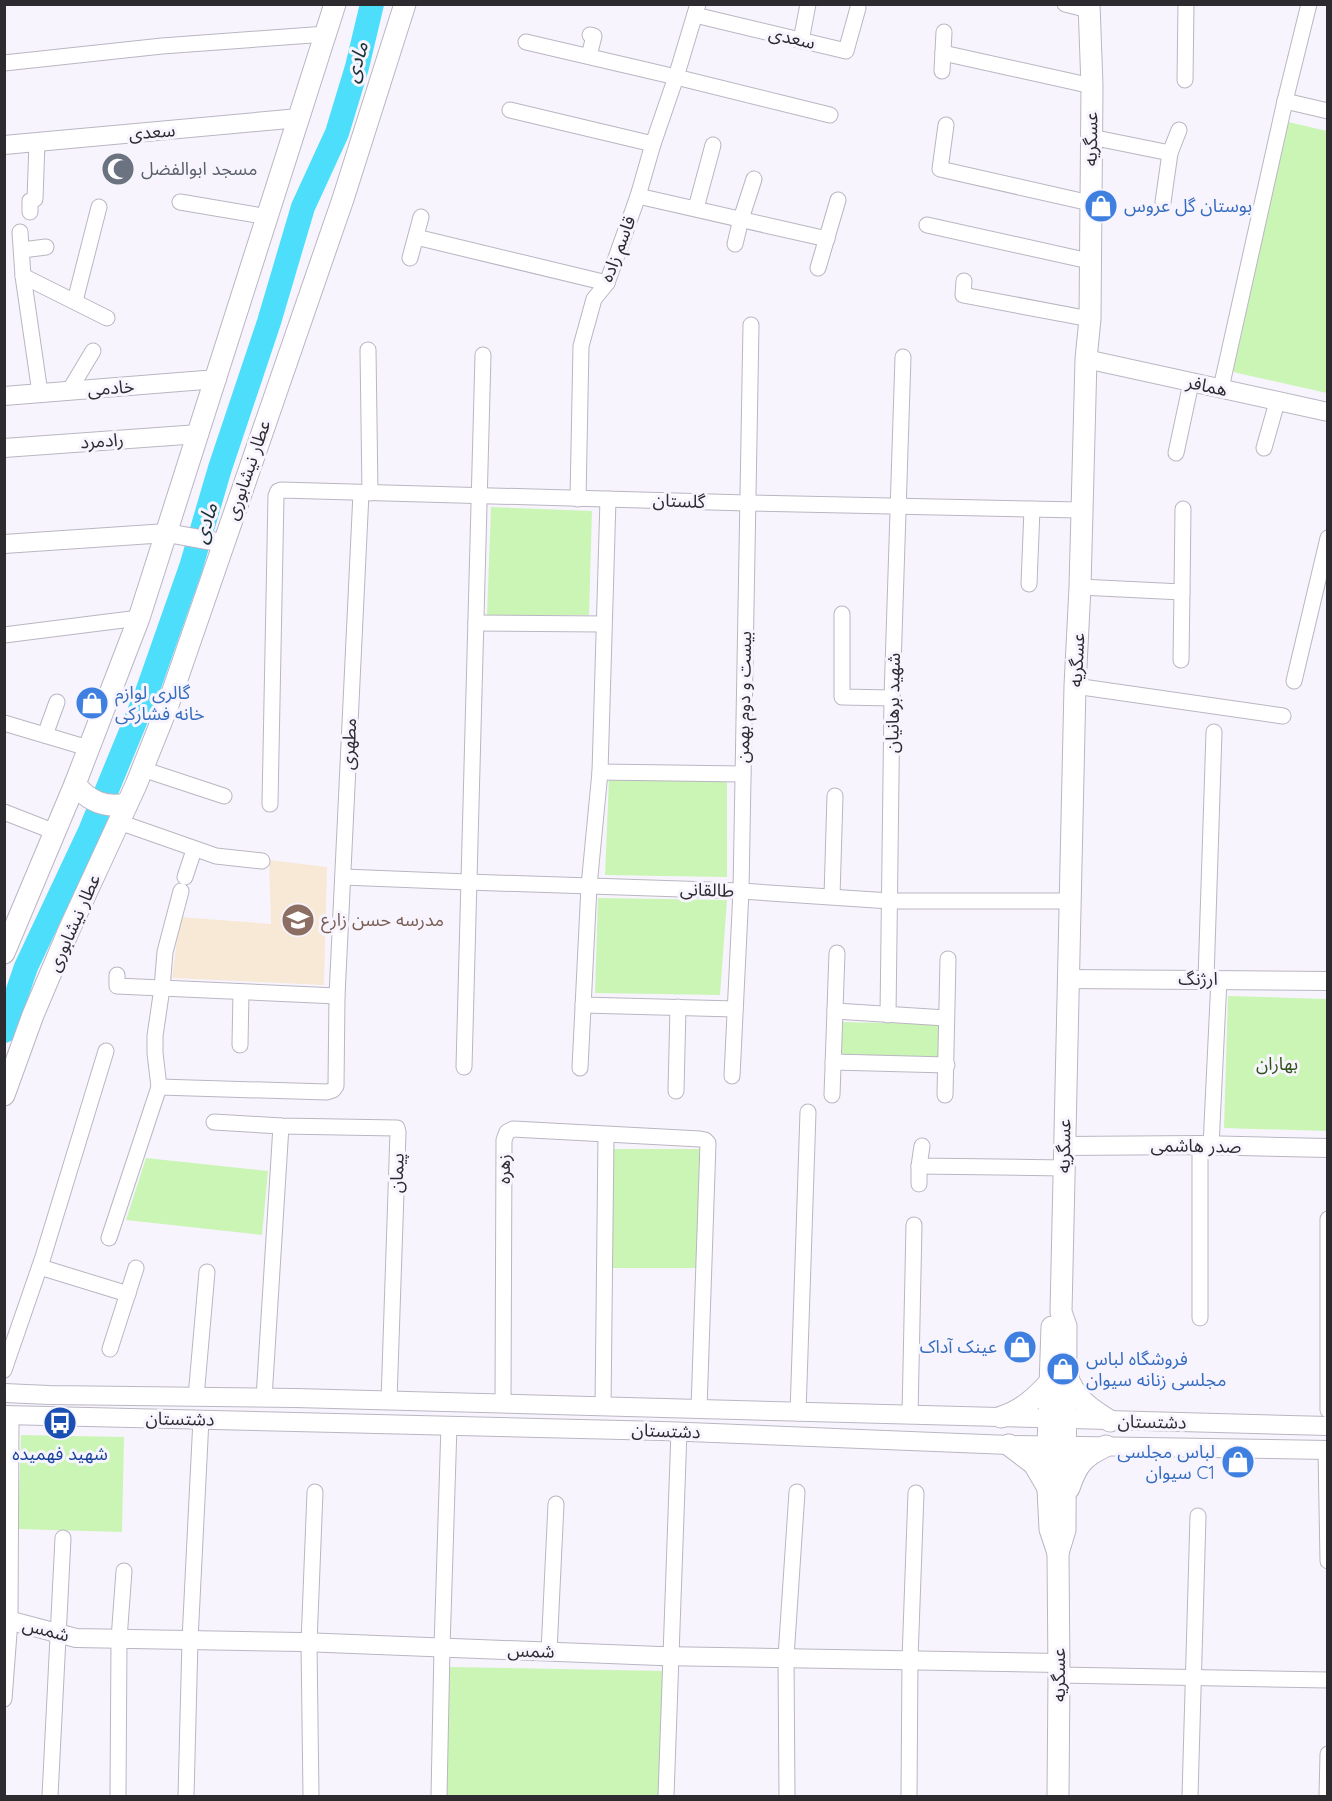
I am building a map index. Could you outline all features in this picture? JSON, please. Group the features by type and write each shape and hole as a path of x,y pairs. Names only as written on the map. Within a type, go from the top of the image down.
{"main road":[{"path":"4,953 55,832 78,789 88,748 139,618 335,4"},
{"name":"عطار نیشابوری","path":"4,1095 33,1015 168,705 343,199 403,6"},
{"name":"عسگریه","path":"1058,1797 1058,1553 1065,1530 1057,1493 1057,1419 1058,1377 1066,1326 1061,1312 1064,1146 1075,686 1086,359 1090,319 1092,86 1090,6"},
{"path":"78,789 92,800 121,811"},
{"path":"1001,1417 1028,1403 1058,1377 1070,1384 1085,1405 1110,1421"},
{"path":"1009,1444 1034,1464 1057,1493 1074,1474 1082,1460 1106,1446"}],"street":[{"path":"801,41 808,4"},
{"path":"1065,4 1090,6"},
{"path":"1185,80 1186,4"},
{"path":"1221,388 1285,100 1310,4"},
{"name":"سعدی","path":"697,10 801,41 846,51 858,8"},
{"name":"قاسم زاده","path":"578,499 581,346 594,299 607,283 638,196 652,144 697,10"},
{"path":"942,71 944,32"},
{"path":"4,63 162,46 326,34"},
{"path":"589,56 594,36 590,35"},
{"path":"526,42 830,116"},
{"path":"943,53 1092,86"},
{"path":"1285,100 1328,111"},
{"path":"510,110 652,144"},
{"name":"سعدی","path":"4,145 299,118"},
{"path":"946,125 940,169 1090,203"},
{"path":"1163,202 1170,153 1179,130"},
{"path":"1091,137 1170,153"},
{"path":"30,212 30,201 35,199 37,142"},
{"path":"696,208 713,145"},
{"path":"735,243 754,179"},
{"path":"638,196 827,239"},
{"path":"818,268 838,200"},
{"path":"180,202 268,217"},
{"path":"75,301 99,207"},
{"path":"410,258 421,217"},
{"path":"927,225 1089,261"},
{"path":"20,232 23,276 40,393"},
{"path":"416,237 607,283"},
{"path":"22,250 46,247"},
{"path":"23,276 107,318"},
{"path":"964,281 963,295 1090,319"},
{"name":"بیست و دوم بهمن","path":"732,1076 741,891 751,325"},
{"name":"مطهری","path":"159,1087 327,1092 336,1086 337,996 365,493 368,350"},
{"path":"69,391 93,351"},
{"path":"464,1066 483,356"},
{"name":"شهید برهانیان","path":"888,1015 892,698 903,357"},
{"name":"همافر","path":"1086,359 1328,412"},
{"name":"خادمی","path":"4,396 217,379"},
{"path":"1176,453 1191,383"},
{"path":"1264,448 1277,402"},
{"name":"رادمرد","path":"4,448 199,434"},
{"name":"گلستان","path":"270,804 276,496 278,491 1081,510"},
{"path":"580,1068 589,886 600,771 608,499"},
{"path":"1029,584 1032,509"},
{"path":"1181,660 1183,509"},
{"path":"4,544 167,533 223,543"},
{"path":"1294,681 1328,538"},
{"path":"1080,587 1182,592"},
{"path":"842,614 842,697 892,698"},
{"path":"4,635 139,618"},
{"path":"476,623 603,624"},
{"path":"1075,686 1283,716"},
{"path":"45,735 57,702"},
{"path":"4,723 88,748"},
{"path":"1200,1318 1212,979 1214,732"},
{"path":"142,769 224,796"},
{"path":"600,771 743,774"},
{"path":"832,896 835,796"},
{"path":"121,811 194,850 216,856 262,861"},
{"path":"4,812 55,832"},
{"path":"109,1238 159,1087 154,1053 165,952 194,850"},
{"name":"طالقانی","path":"343,877 741,891 890,901 1070,901"},
{"path":"832,1095 837,953"},
{"path":"945,1095 948,959"},
{"path":"117,975 117,986 337,996"},
{"name":"ارژنگ","path":"1068,979 1328,981"},
{"path":"240,1045 241,992"},
{"path":"584,1005 735,1009"},
{"path":"676,1091 678,1007"},
{"path":"835,1011 946,1018"},
{"path":"4,1370 40,1268 106,1051"},
{"path":"833,1062 947,1065"},
{"path":"798,1413 808,1112"},
{"name":"پیمان","path":"214,1122 281,1126 397,1128 389,1401"},
{"path":"264,1398 281,1126"},
{"name":"زهره","path":"503,1404 504,1140 507,1132 513,1129 705,1140 708,1143 699,1409"},
{"path":"603,1407 606,1135"},
{"path":"919,1184 921,1146"},
{"name":"صدر هاشمی","path":"1064,1146 1328,1148"},
{"path":"919,1166 1064,1168"},
{"path":"1328,1219 1328,1410"},
{"path":"910,1415 914,1225"},
{"path":"40,1268 128,1294"},
{"path":"110,1349 136,1268"},
{"path":"196,1397 207,1272"},
{"name":"دشتستان","path":"4,1393 1328,1426"},
{"path":"371,1401 372,1423"},
{"path":"4,1699 7,1620 8,1415"},
{"name":"دشتستان","path":"8,1415 679,1431 1009,1444 1327,1450"},
{"path":"186,1797 190,1640 201,1419"},
{"path":"439,1797 449,1425"},
{"path":"666,1797 679,1431"},
{"path":"1327,1450 1328,1561"},
{"path":"311,1797 309,1643 315,1492"},
{"path":"787,1797 786,1657 797,1492"},
{"path":"909,1797 910,1659 916,1492"},
{"path":"549,1652 556,1504"},
{"path":"1190,1797 1198,1516"},
{"path":"50,1797 63,1538"},
{"path":"118,1797 119,1639 124,1571"},
{"name":"شمس","path":"7,1620 76,1638 309,1643 671,1656 910,1659 1059,1669"},
{"path":"1059,1669 1192,1677 1328,1680"},
{"path":"1327,1797 1328,1754"}],"shaded area":[{"name":"مدرسه حسن زارع","path":"269,860 327,867 324,985 172,978 180,917 271,924"}],"green space":[{"path":"1288,122 1327,131 1327,393 1233,372"},
{"path":"491,507 592,511 589,615 487,615"},
{"path":"609,778 727,781 727,877 605,875"},
{"path":"598,898 727,900 720,995 595,993"},
{"name":"بهاران","path":"1228,996 1327,999 1327,1131 1224,1128"},
{"path":"839,1022 940,1024 939,1060 836,1057"},
{"path":"612,1149 701,1149 698,1268 611,1268"},
{"path":"146,1158 268,1171 262,1235 126,1220"},
{"path":"21,1435 124,1437 122,1532 18,1529"},
{"path":"449,1667 666,1671 661,1796 445,1796"}],"waterway":[{"name":"مادی","path":"4,1031 26,967 90,831 146,695 191,567 303,207 337,133 357,67 372,4"}],"place":[{"name":"مسجد ابوالفضل","path":"118,169"},
{"name":"بوستان گل عروس","path":"1101,206"},
{"name":"گالری لوازم خانه فشارکی","path":"92,703"},
{"name":"مدرسه حسن زارع","path":"298,920"},
{"name":"عینک آداک","path":"1020,1347"},
{"name":"فروشگاه لباس مجلسی زنانه سیوان","path":"1063,1369"},
{"name":"شهید فهمیده","path":"60,1423"},
{"name":"لباس مجلسی سیوان C1","path":"1238,1462"}]}
